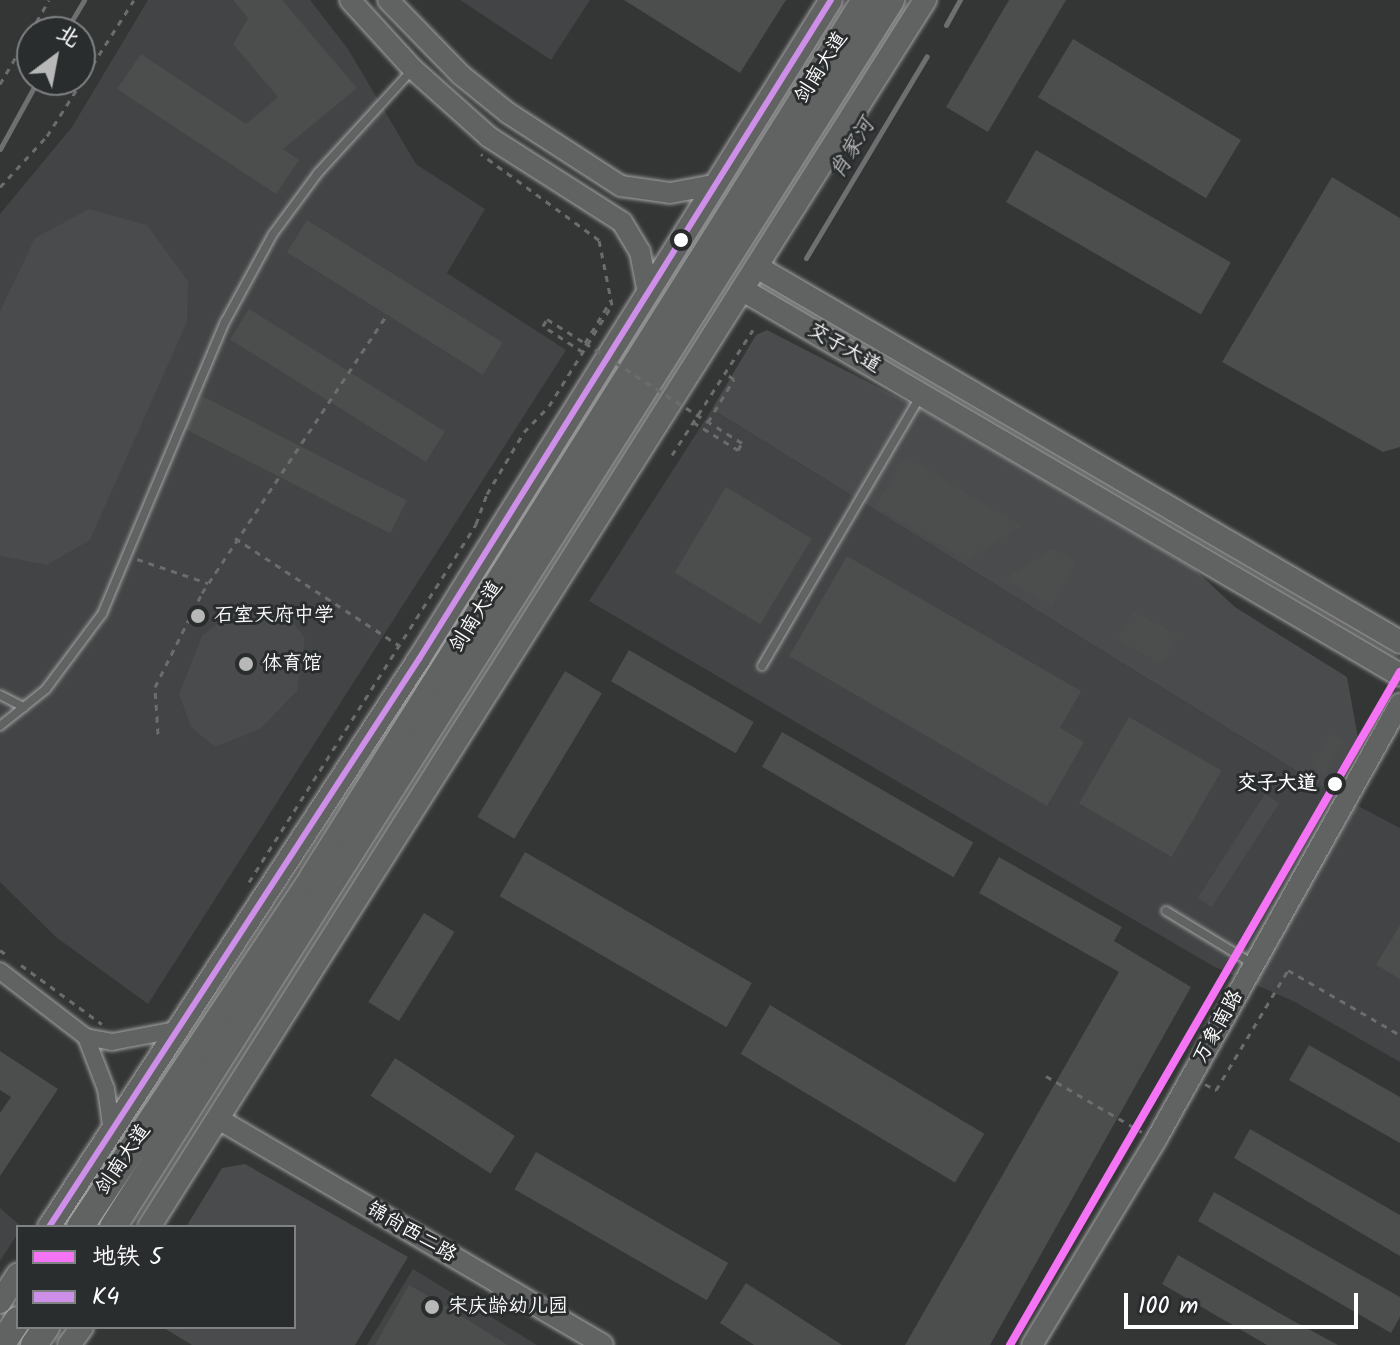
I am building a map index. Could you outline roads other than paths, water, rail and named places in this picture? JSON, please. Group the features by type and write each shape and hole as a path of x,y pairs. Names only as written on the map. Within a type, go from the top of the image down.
{"highway":[{"name":"剑南大道","path":"114,1225 891,0"},
{"name":"剑南大道","path":"81,1225 313,877 859,9"},
{"path":"1,1345 16,1323"}],"main road":[{"path":"50,1225 181,1029 419,659 647,288 831,0"},
{"path":"909,26 911,0"},
{"path":"150,1225 220,1120 925,0"},
{"path":"798,54 859,9"},
{"name":"交子大道","path":"757,267 1400,642"},
{"name":"交子大道","path":"743,290 1400,675"},
{"path":"257,908 313,877"},
{"path":"162,1154 163,1207"},
{"path":"0,1302 16,1277"}],"street":[{"path":"350,0 413,69 489,137 622,222 640,252 647,288"},
{"path":"388,0 461,75 508,113 621,186 670,193 714,185"},
{"name":"万象南路","path":"1032,1345 1156,1140 1400,704"},
{"path":"0,971 86,1037 112,1042 181,1029"},
{"path":"86,1037 106,1089 112,1132"},
{"name":"锦尚西二路","path":"220,1120 603,1345"}],"lane":[{"path":"0,726 46,689 102,614 225,322 273,234 318,173 413,69"},
{"path":"762,666 921,394"},
{"path":"0,695 24,707"},
{"path":"1166,911 1254,964"}],"waterway":[{"path":"74,16 84,0"},
{"name":"肖家河","path":"946,25 960,0"},
{"name":"肖家河","path":"806,258 927,56"},
{"path":"0,149 29,96"}],"metro line":[{"name":"5","path":"1010,1345 1400,672"}],"place":[{"name":"石室天府中学","path":"198,616"},
{"name":"体育馆","path":"246,664"},
{"name":"交子大道","path":"1335,784"},
{"name":"宋庆龄幼儿园","path":"432,1307"}]}
